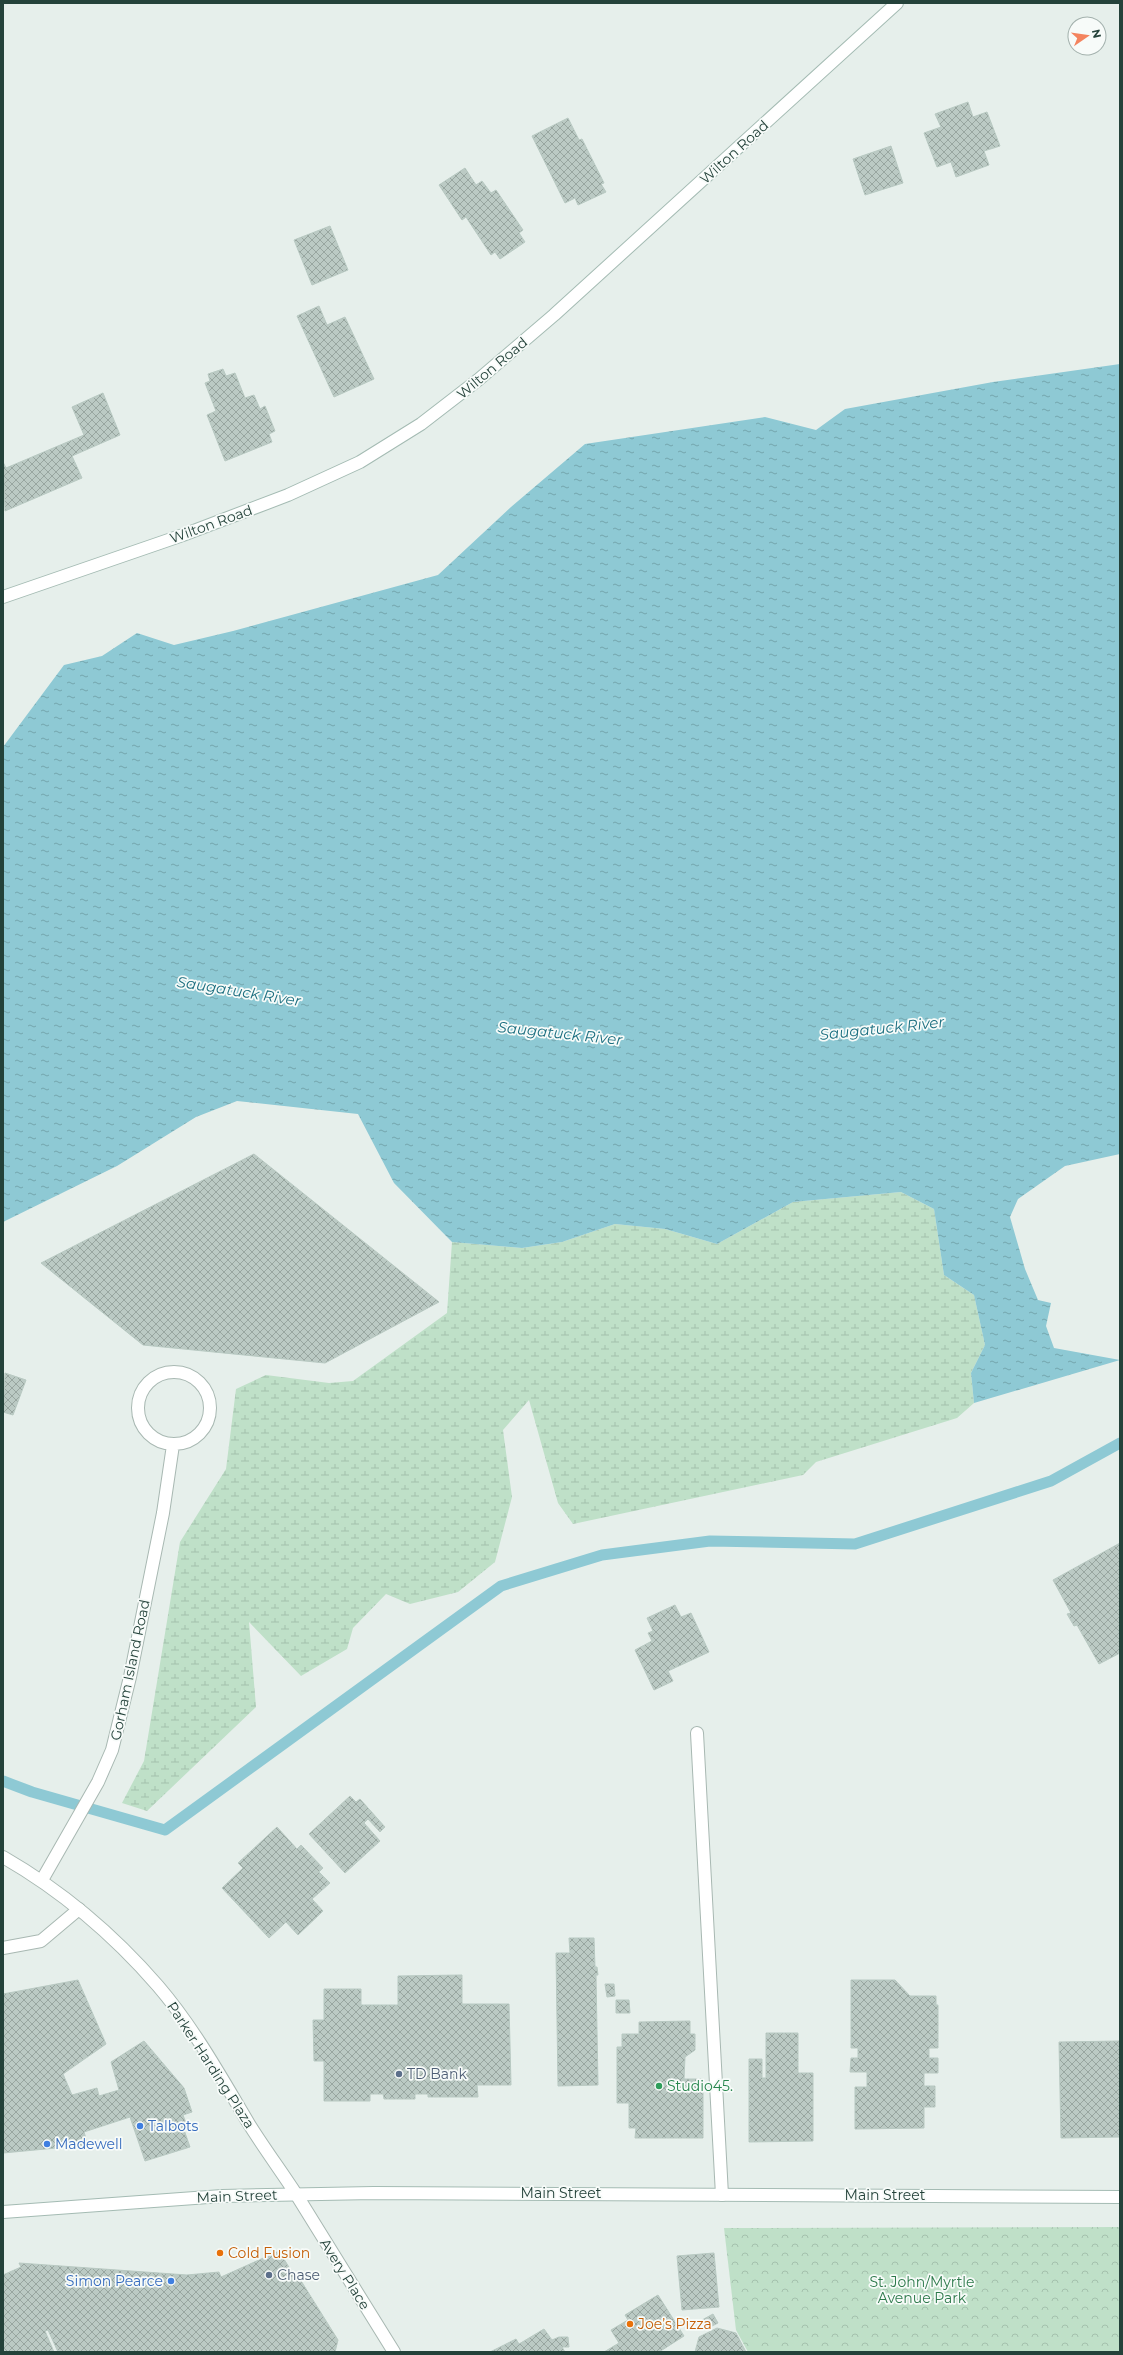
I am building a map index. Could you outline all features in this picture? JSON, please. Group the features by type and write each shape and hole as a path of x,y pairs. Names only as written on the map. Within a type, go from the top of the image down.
{"main road":[{"name":"Wilton Road","path":"3,597 183,535 288,495 360,462 421,424 478,380 560,310 897,3"},
{"path":"176,1372 192,1377 204,1387 210,1402 210,1418 197,1436 188,1442 173,1445 157,1440 153,1437 145,1429 138,1415 139,1398 147,1384 161,1375 176,1372"},
{"name":"Gorham Island Road","path":"42,1880 59,1847 98,1782 112,1750 130,1677 163,1513 173,1445"},
{"path":"697,1733 722,2195"},
{"name":"Parker Harding Plaza","path":"3,1856 42,1880 79,1909 112,1937 158,1986 195,2035 250,2125 296,2194"},
{"path":"3,1948 41,1941 79,1909"},
{"name":"Main Street","path":"3,2212 222,2196 296,2194 561,2192 722,2195 1120,2196"},
{"name":"Avery Place","path":"296,2194 394,2352"}],"green space":[{"path":"901,1192 934,1209 944,1275 974,1295 985,1345 971,1373 974,1403 957,1418 816,1462 803,1475 573,1524 558,1503 529,1400 503,1430 512,1497 495,1562 458,1592 410,1604 386,1594 353,1628 347,1649 301,1676 249,1622 256,1707 147,1811 122,1803 144,1761 180,1542 226,1469 236,1389 266,1375 329,1383 353,1381 447,1313 452,1242 522,1248 562,1242 615,1224 665,1229 717,1244 793,1202"},
{"name":"St. John/Myrtle Avenue Park","path":"1120,2227 1120,2352 748,2352 736,2330 724,2228"}],"water":[{"name":"Saugatuck River","path":"1120,364 1120,1154 1065,1166 1018,1199 1010,1217 1025,1269 1038,1300 1051,1303 1046,1326 1054,1348 1120,1360 974,1403 971,1373 985,1345 974,1295 944,1275 934,1209 901,1192 793,1202 717,1244 665,1229 615,1224 562,1242 522,1248 452,1242 394,1183 358,1114 237,1101 196,1117 117,1166 3,1222 3,747 64,665 102,656 137,633 174,645 233,631 438,575 511,507 585,444 765,417 816,430 845,409 993,382"}],"building":[{"path":"968,102 973,117 987,112 1000,146 984,151 989,165 956,177 951,162 937,167 924,133 941,127 935,114"},
{"path":"568,118 579,140 582,139 604,183 601,184 606,192 578,205 575,198 565,203 532,136"},
{"path":"891,146 903,183 865,195 853,159"},
{"path":"465,168 476,185 482,181 491,193 496,190 523,230 519,233 525,242 500,259 495,252 491,255 466,217 462,220 439,185"},
{"path":"330,226 348,270 312,285 294,240"},
{"path":"319,306 327,325 345,317 374,379 334,397 297,316"},
{"path":"223,369 226,376 235,373 245,398 254,395 260,409 265,406 275,431 269,434 272,442 225,461 207,415 216,411 205,383 210,381 208,374"},
{"path":"103,393 120,435 72,456 82,478 5,511 3,462 6,468 84,435 72,407"},
{"path":"254,1154 439,1302 325,1363 143,1345 41,1263"},
{"path":"5,1373 26,1380 13,1415 3,1412"},
{"path":"1120,1543 1120,1653 1099,1664 1077,1625 1074,1626 1067,1614 1071,1613 1053,1580"},
{"path":"675,1605 681,1617 691,1613 709,1652 668,1671 673,1681 654,1690 635,1650 652,1641 648,1633 653,1631 647,1618"},
{"path":"350,1796 356,1802 360,1799 385,1827 380,1832 368,1819 364,1823 380,1841 345,1873 309,1834"},
{"path":"277,1827 297,1849 301,1845 323,1868 319,1872 330,1883 312,1899 323,1911 298,1935 286,1922 269,1938 222,1888 243,1868 238,1863"},
{"path":"569,1938 594,1938 595,1967 597,1967 598,1975 596,1975 598,2085 558,2086 556,1953 570,1953"},
{"path":"462,1975 462,2004 509,2004 511,2085 477,2085 478,2097 428,2097 428,2094 415,2094 415,2099 384,2099 383,2094 370,2094 370,2101 324,2101 324,2061 314,2061 313,2020 324,2020 324,1989 361,1989 361,2005 398,2005 398,1976"},
{"path":"78,1980 106,2044 63,2074 72,2095 97,2088 99,2096 119,2090 111,2062 144,2041 184,2088 192,2112 183,2115 187,2126 183,2127 190,2147 145,2161 130,2117 84,2132 88,2145 3,2153 3,1994"},
{"path":"851,1980 895,1980 910,1996 936,1996 936,2005 938,2005 938,2048 929,2048 929,2058 938,2058 938,2073 924,2073 924,2086 935,2086 935,2107 924,2107 924,2128 855,2129 855,2087 867,2087 867,2072 850,2072 851,2058 858,2058 858,2048 851,2048"},
{"path":"605,1984 614,1984 615,1996 607,1997"},
{"path":"616,2000 629,2000 630,2013 616,2013"},
{"path":"690,2021 690,2034 695,2034 695,2050 685,2057 684,2079 703,2079 703,2138 635,2138 636,2128 629,2128 629,2103 617,2103 617,2047 622,2047 622,2034 639,2034 639,2022"},
{"path":"766,2033 798,2033 798,2073 813,2073 813,2141 749,2142 749,2059 762,2059 762,2078 766,2078"},
{"path":"1120,2041 1120,2137 1061,2138 1059,2042"},
{"path":"279,2251 295,2277 298,2276 338,2340 335,2352 58,2352 48,2330 45,2331 54,2352 3,2352 3,2275 21,2267 19,2263 187,2275 219,2272 221,2277"},
{"path":"714,2253 719,2307 682,2310 677,2256"},
{"path":"658,2295 684,2336 659,2352 604,2352 619,2343 611,2330 628,2320 625,2315"},
{"path":"713,2314 718,2323 706,2329 702,2320"},
{"path":"717,2328 736,2333 746,2352 695,2352 699,2337"},
{"path":"544,2329 552,2340 559,2337 568,2337 569,2347 562,2347 565,2352 490,2352 516,2339 519,2344"}],"waterway":[{"path":"3,1781 32,1792 165,1830 501,1586 602,1555 710,1541 855,1544 1051,1481 1120,1443"}],"place":[{"name":"TD Bank","path":"399,2074"},
{"name":"Studio45.","path":"659,2086"},
{"name":"Talbots","path":"140,2126"},
{"name":"Madewell","path":"47,2144"},
{"name":"Cold Fusion","path":"220,2253"},
{"name":"Chase","path":"269,2275"},
{"name":"Simon Pearce","path":"171,2281"},
{"name":"Joe’s Pizza","path":"630,2324"}]}
